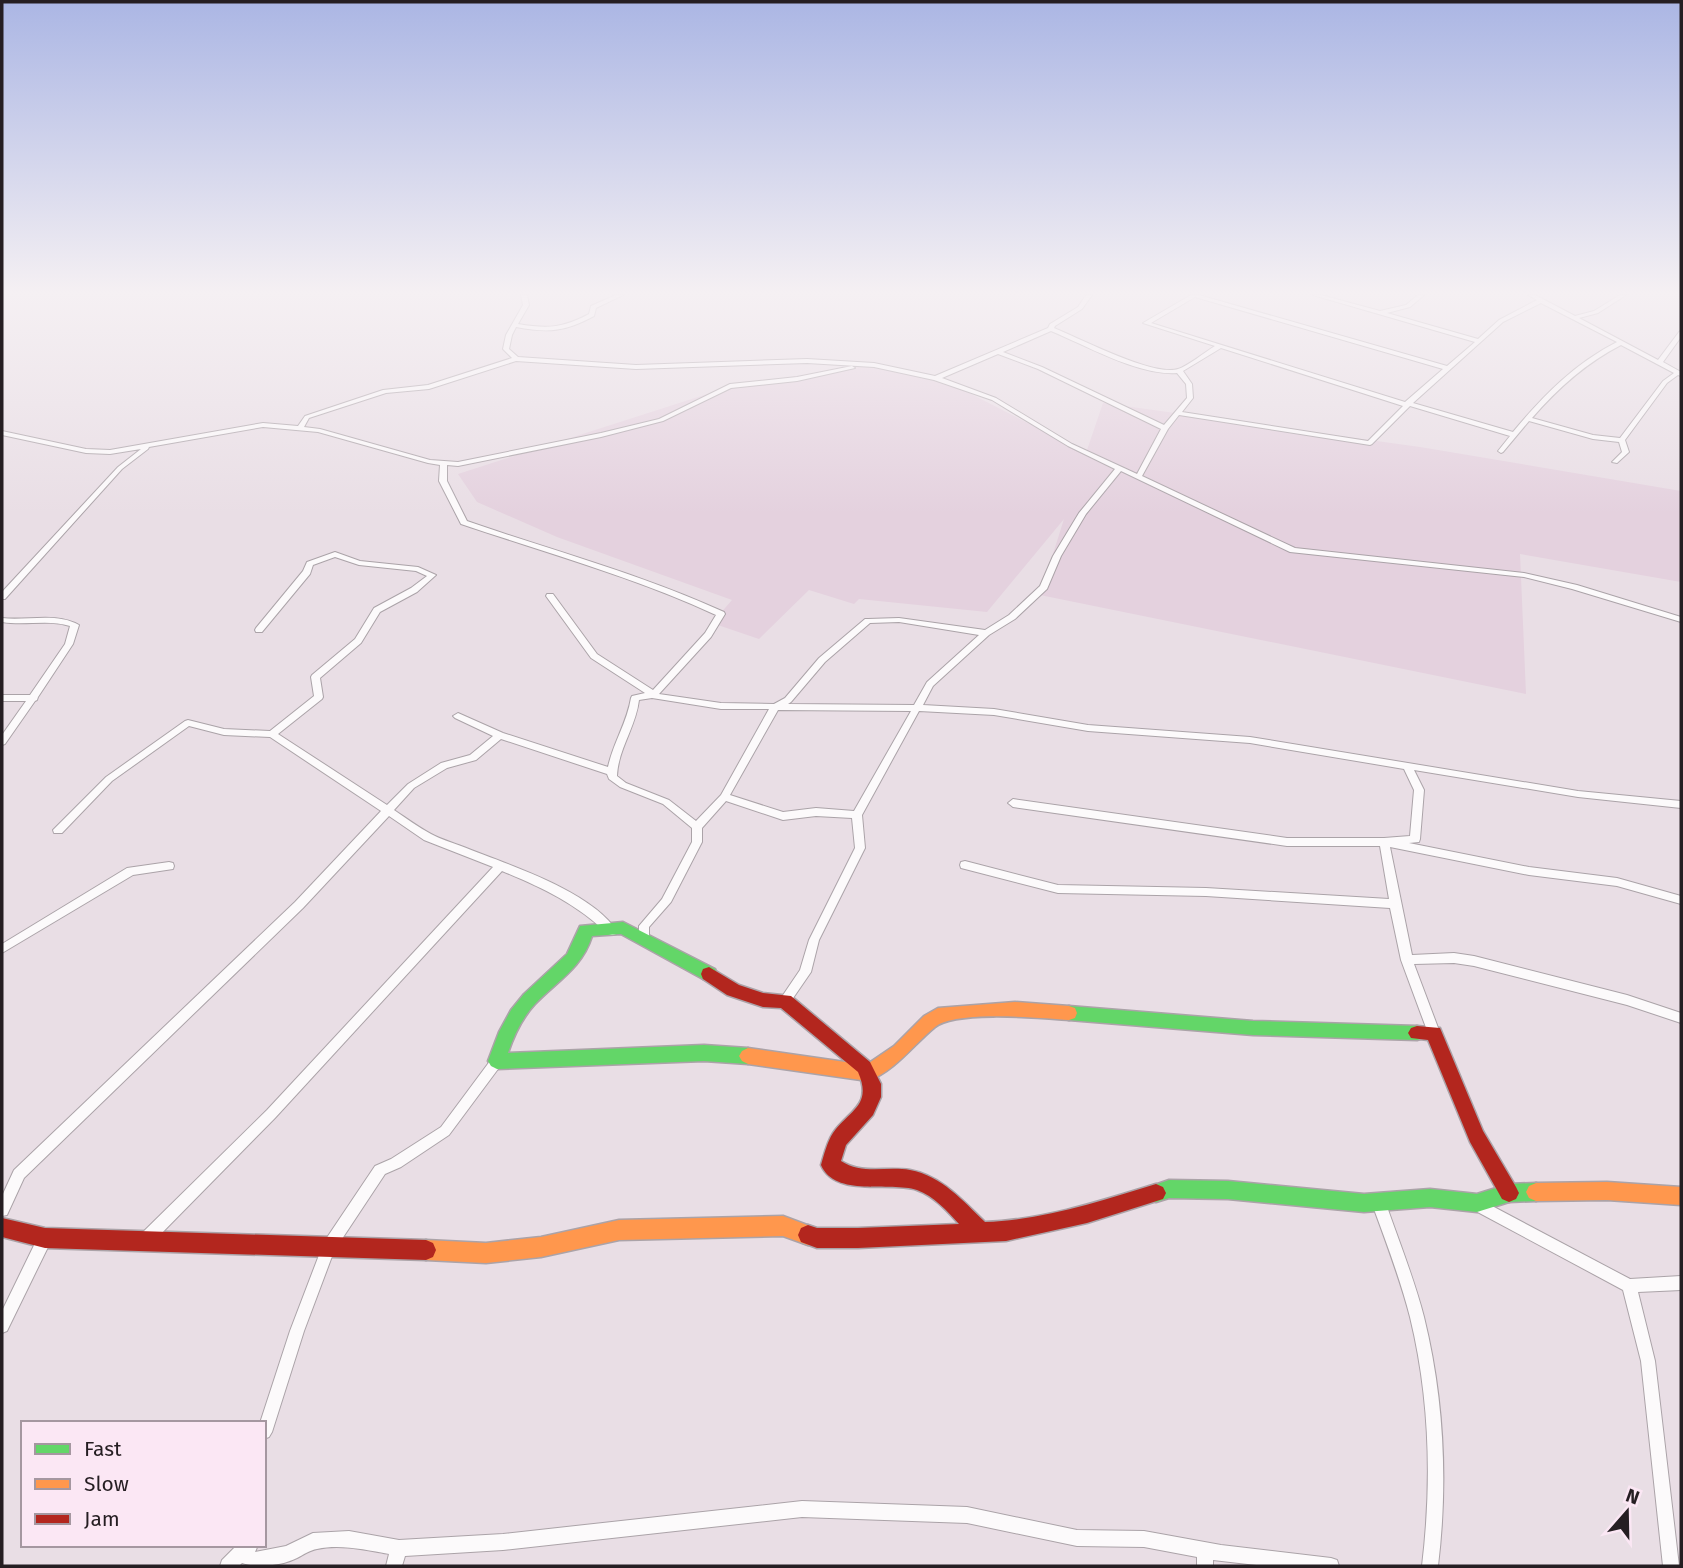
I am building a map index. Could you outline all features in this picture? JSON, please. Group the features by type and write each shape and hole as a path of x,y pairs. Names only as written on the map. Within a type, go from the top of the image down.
{"street":[{"path":"300,428 307,417 385,391 429,387 487,368"},
{"path":"2,433 97,452 263,425 336,434 420,459 458,464 661,420 730,386 797,379 855,368"},
{"path":"885,368 936,378 994,399 1070,445 1293,550 1524,575 1574,587 1681,620"},
{"path":"936,378 959,368"},
{"path":"1034,368 1165,428"},
{"path":"1151,368 1171,374 1184,368"},
{"path":"1292,368 1514,435"},
{"path":"1501,451 1527,419 1577,368"},
{"path":"1179,413 1370,443 1408,404 1449,369"},
{"path":"1138,478 1165,428 1190,398 1189,384 1179,371"},
{"path":"1622,440 1665,382 1679,373"},
{"path":"1527,419 1593,437 1622,440"},
{"path":"1615,462 1626,452 1622,440"},
{"path":"2,597 120,468 149,445"},
{"path":"444,463 443,481 464,522 688,597 722,614 708,635 653,695"},
{"path":"785,1002 805,972 814,940 860,848 857,815 930,684 986,633 1012,617 1044,587 1057,556 1083,513 1119,468"},
{"path":"259,631 307,572 310,564 335,554 359,563 418,569 432,575 414,590 377,610 358,641 315,677 319,697 272,734"},
{"path":"551,596 594,656 653,695"},
{"path":"2,621 14,623 57,618 75,625 69,644 2,742"},
{"path":"644,938 645,926 666,902 686,867 697,842 697,827 724,797 775,707 788,700 822,660 868,621 899,620 986,633"},
{"path":"697,827 666,802 623,785 612,777 611,761 625,737 634,711 635,698 653,695 721,706 916,708 994,712 1088,728 1250,740 1352,755 1408,768 1467,773 1578,794 1681,804"},
{"path":"2,698 34,698"},
{"path":"458,716 500,735 612,772"},
{"path":"58,830 109,779 188,723 224,732 272,734 384,811 428,837 561,892 593,911 612,931"},
{"path":"2,1210 19,1174 299,905 384,811 411,786 444,765 473,758 500,735"},
{"path":"1013,803 1287,842 1384,842 1415,839 1419,790 1408,768"},
{"path":"724,797 783,816 816,812 857,815"},
{"path":"1384,842 1529,871 1618,882 1681,900"},
{"path":"1384,842 1407,960 1472,1127 1492,1169 1509,1192"},
{"path":"965,865 1058,889 1220,893 1395,904"},
{"path":"2,949 131,871 169,866"},
{"path":"145,1240 271,1114 500,866"},
{"path":"266,1426 297,1331 329,1247 380,1170 396,1164 444,1131 497,1061 505,1031 536,993 567,970 580,950 586,930 612,931 623,928 733,990 763,1000 785,1002 868,1073 872,1095 868,1111 834,1145 830,1154 830,1165 841,1177 855,1180 904,1176 926,1184 982,1233"},
{"path":"1407,960 1454,958 1474,961 1626,1000 1681,1018"},
{"path":"497,1061 704,1053 763,1057 868,1073 897,1054 931,1020 944,1011 1016,1009 1253,1028 1434,1033"},
{"path":"2,1228 45,1238 486,1253 541,1247 619,1230 783,1226 817,1238 1006,1231 1087,1214 1169,1189 1228,1190 1343,1202 1430,1198 1477,1203 1629,1286 1681,1283"},
{"path":"1477,1203 1509,1192 1607,1191 1681,1196"},
{"path":"1378,1201 1416,1316 1427,1364 1436,1525 1430,1566"},
{"path":"2,1326 45,1238"},
{"path":"1629,1286 1648,1361 1671,1566"},
{"path":"248,1547 245,1556 255,1560 288,1554 313,1541 349,1539 399,1548 593,1534 802,1509 967,1515 1077,1538 1144,1539 1206,1558 1331,1566"},
{"path":"228,1566 247,1547"},
{"path":"394,1566 399,1548"}],"shaded area":[{"path":"852,368 888,368 934,375 1086,453 1103,403 1420,447 1681,491 1681,582 1520,554 1526,694 1040,595 1064,519 987,612 859,599 854,604 809,590 759,639 712,623 732,600 557,537 477,502 458,474 729,387 789,382"}],"traffic: fast":[{"path":"709,974 623,928 586,930 573,959 530,999 517,1015 507,1032 497,1061 704,1053 748,1056"},
{"path":"1069,1013 1253,1028 1417,1033"},
{"path":"1156,1193 1169,1189 1228,1190 1364,1203 1430,1198 1477,1203 1509,1193 1536,1192"}],"traffic: slow":[{"path":"748,1056 868,1073 900,1051 930,1021 944,1013 1015,1009 1069,1013"},
{"path":"1536,1192 1607,1191 1681,1196"},
{"path":"426,1250 486,1253 541,1247 619,1230 783,1226 808,1235"}],"traffic: jam":[{"path":"709,974 733,990 763,1000 785,1001 864,1067 872,1084 872,1097 867,1109 839,1140 830,1165 853,1177 912,1179 924,1183 948,1199 982,1233"},
{"path":"1417,1033 1434,1033 1476,1136 1509,1193"},
{"path":"808,1235 817,1238 858,1238 1006,1231 1087,1214 1156,1193"},
{"path":"2,1228 45,1238 426,1250"}]}
